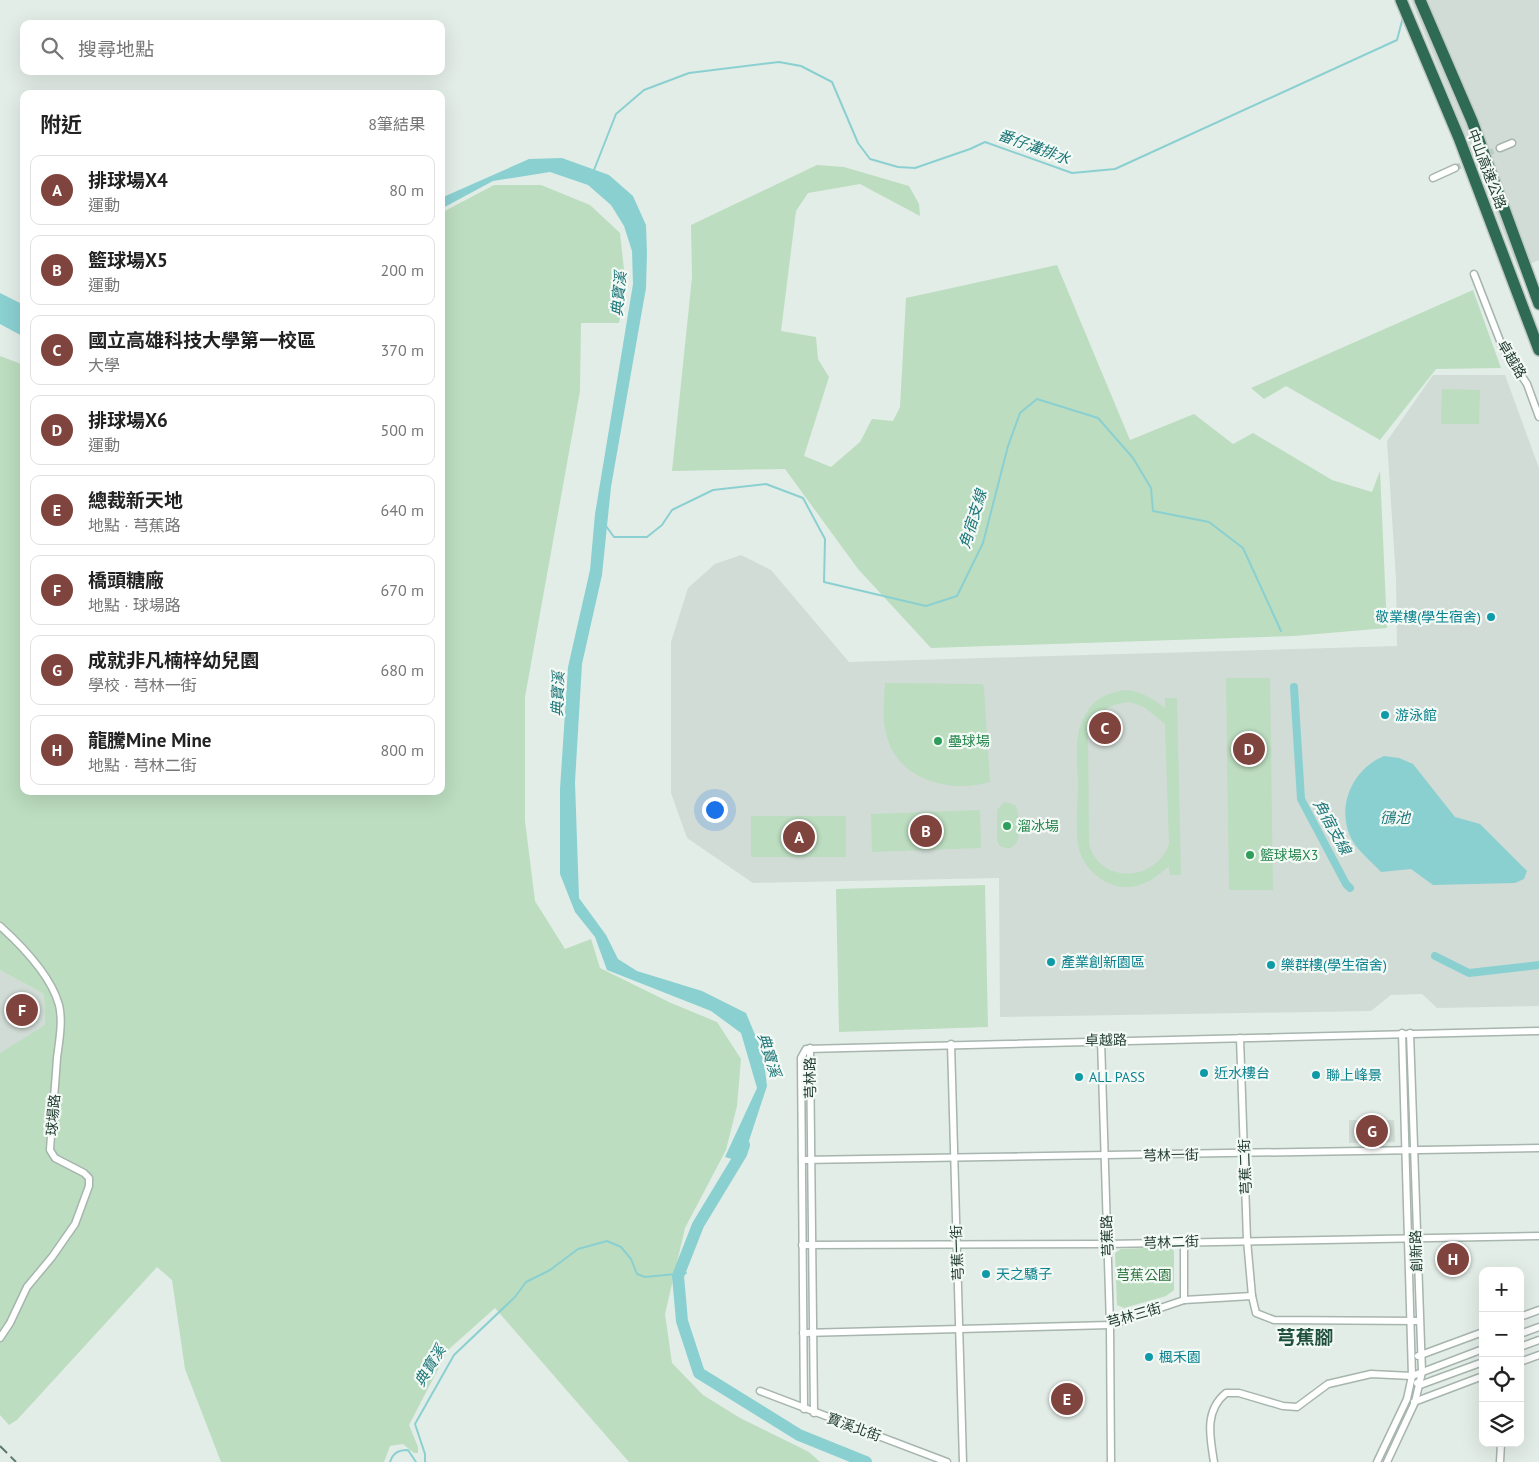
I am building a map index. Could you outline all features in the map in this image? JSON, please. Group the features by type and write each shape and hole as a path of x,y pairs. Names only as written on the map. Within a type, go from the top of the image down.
{"highway":[{"name":"中山高速公路","path":"1401,0 1459,138 1539,350"},
{"name":"中山高速公路","path":"1420,0 1472,120 1539,304"}],"street":[{"path":"1500,148 1512,144"},
{"path":"1433,178 1455,168"},
{"name":"卓越路","path":"1474,274 1502,346 1528,384 1539,417"},
{"name":"球場路","path":"0,926 20,942 52,990 59,1006 60,1031 50,1150 55,1158 84,1173 89,1178 89,1186 75,1224 27,1287 10,1323 0,1338"},
{"path":"1410,1033 1539,1031"},
{"name":"創新路","path":"1377,1462 1407,1399 1412,1376 1402,1033"},
{"name":"卓越路","path":"810,1048 1410,1033"},
{"name":"創新路","path":"1387,1462 1415,1402 1422,1372 1418,1322 1410,1033"},
{"name":"芎蕉二街","path":"1240,1038 1247,1240 1252,1296"},
{"name":"芎蕉路","path":"1101,1040 1110,1325 1111,1462"},
{"name":"芎蕉一街","path":"951,1044 963,1462"},
{"name":"芎林路","path":"804,1409 801,1058 803,1051 810,1048 814,1413"},
{"name":"芎林一街","path":"802,1160 1539,1148"},
{"name":"芎林二街","path":"802,1245 1107,1244 1184,1241 1539,1236"},
{"path":"1184,1241 1184,1300"},
{"path":"1252,1296 1256,1313 1274,1320 1418,1322"},
{"name":"芎林三街","path":"804,1333 1110,1325 1184,1300 1252,1296"},
{"path":"1524,1316 1539,1310"},
{"path":"1524,1333 1539,1327"},
{"path":"1412,1358 1479,1333"},
{"path":"1524,1346 1539,1340"},
{"path":"1214,1462 1209,1432 1212,1411 1217,1400 1226,1393 1240,1393 1283,1406 1297,1407 1328,1384 1370,1374 1412,1376 1479,1350"},
{"path":"1524,1361 1539,1355"},
{"path":"1412,1376 1420,1385 1479,1363"},
{"path":"1407,1399 1415,1402 1479,1378"},
{"name":"寶溪北街","path":"760,1391 814,1413 948,1462"},
{"path":"1500,1462 1501,1447"}],"shaded area":[{"path":"1411,0 1539,0 1539,260 1518,269"},
{"path":"1433,375 1505,375 1539,468 1539,1006 1437,1008 1422,994 1391,995 1371,1011 1000,1017 999,878 753,883 687,838 671,793 671,642 688,588 715,564 741,555 771,570 849,662 1397,646 1396,579 1387,441"},
{"path":"0,970 44,994 45,1026 0,1053"},
{"path":"1349,1120 1394,1120 1395,1142 1349,1143"}],"green space":[{"path":"817,165 844,167 909,186 919,204 920,216 860,184 808,193 796,211 781,331 816,337 818,359 829,377 804,456 831,467 860,442 872,419 893,421 900,407 906,298 1057,265 1130,440 1194,414 1233,444 1253,433 1332,480 1372,492 1380,471 1387,628 1294,636 931,648 858,569 785,469 672,471 692,277 691,225"},
{"path":"494,185 541,185 590,205 620,233 626,288 619,323 581,323 580,391 525,697 525,821 535,901 565,949 591,939 600,968 671,1003 717,1022 741,1059 737,1106 726,1150 685,1228 665,1314 672,1363 703,1395 740,1418 809,1452 820,1462 629,1462 495,1308 448,1350 409,1425 418,1447 418,1453 414,1453 403,1444 390,1446 384,1462 221,1462 185,1369 172,1280 157,1267 17,1420 9,1425 0,1415 0,1053 45,1025 44,994 0,970 0,356 20,364 20,795 445,795 445,211"},
{"path":"1473,290 1501,368 1436,369 1380,440 1286,386 1264,399 1251,388"},
{"path":"1442,389 1480,390 1479,424 1441,424"},
{"path":"1226,678 1270,678 1273,890 1229,890"},
{"name":"壘球場","path":"885,683 982,684 984,687 990,782 958,786 942,784 927,780 901,762 892,749 886,733 884,721"},
{"path":"1125,690 1141,693 1165,708 1165,698 1177,698 1181,875 1170,875 1169,866 1146,883 1120,887 1104,881 1096,875 1089,869 1080,853 1077,829 1077,746 1083,720 1094,703 1103,696","holes":["1130,702 1144,707 1165,724 1169,844 1162,857 1153,866 1141,872 1128,874 1104,867 1095,857 1089,844 1088,731 1099,714 1110,707"]},
{"name":"溜冰場","path":"1004,802 1015,805 1020,827 1017,841 1008,848 1000,846 997,841 997,810"},
{"path":"980,810 981,848 872,852 871,814"},
{"path":"751,816 846,816 846,857 751,857"},
{"path":"985,885 988,1027 839,1032 836,889"},
{"name":"芎蕉公園","path":"1169,1247 1174,1251 1174,1290 1166,1296 1124,1308 1117,1305 1115,1253 1121,1249"}],"water":[{"path":"562,158 609,175 633,196 646,225 646,288 611,487 602,575 582,664 575,782 579,898 606,935 618,959 637,971 702,991 746,1013 763,1054 767,1086 742,1162 725,1157 757,1088 741,1033 711,1011 607,970 595,937 575,912 560,874 560,789 568,667 590,570 595,514 633,284 632,251 624,226 611,205 588,185 550,172 493,181 445,207 445,196 529,159"},
{"path":"0,293 20,303 20,335 0,324"},
{"name":"鴴池","path":"1384,756 1399,758 1413,764 1455,817 1480,824 1527,871 1524,879 1515,883 1433,885 1411,869 1381,872 1352,840 1347,828 1345,815 1346,803 1355,780 1363,770"}],"waterway":[{"name":"番仔溝排水","path":"594,170 616,114 644,90 689,73 779,62 801,66 832,82 858,143 870,159 898,167 915,168 985,142 1072,173 1115,169 1397,40 1403,17"},
{"name":"角宿支線","path":"606,526 614,537 647,537 662,525 672,510 713,490 766,484 803,498 825,539 824,582 926,606 957,596 983,543 1008,446 1020,413 1037,399 1098,418 1133,458 1151,488 1153,511 1209,522 1243,548 1281,631"},
{"name":"角宿支線","path":"1294,687 1301,799 1346,884 1350,888"},
{"name":"角宿支線","path":"1435,956 1469,973 1539,965"},
{"name":"典寶溪","path":"744,1145 741,1154 698,1225 678,1276 682,1321 699,1373 799,1435 866,1462"},
{"name":"典寶溪","path":"425,1462 425,1454 415,1424 454,1355 515,1297 526,1282 550,1270 578,1249 607,1241 621,1247 631,1259 637,1274 645,1277 686,1273 678,1276"},
{"name":"典寶溪","path":"390,1462 396,1453 408,1450 416,1462"}],"tunnel":[{"path":"1455,168 1500,148"}],"railway":[{"path":"0,1446 16,1462"}],"place":[{"name":"敬業樓(學生宿舍)","path":"1491,617"},
{"name":"游泳館","path":"1385,715"},
{"name":"國立高雄科技大學第一校區","path":"1105,728"},
{"name":"壘球場","path":"938,741"},
{"name":"排球場X6","path":"1249,749"},
{"name":"溜冰場","path":"1007,826"},
{"name":"籃球場X5","path":"926,831"},
{"name":"排球場X4","path":"799,837"},
{"name":"籃球場X3","path":"1250,855"},
{"name":"產業創新園區","path":"1051,962"},
{"name":"樂群樓(學生宿舍)","path":"1271,965"},
{"name":"橋頭糖廠","path":"22,1010"},
{"name":"近水樓台","path":"1204,1073"},
{"name":"聯上峰景","path":"1316,1075"},
{"name":"ALL PASS","path":"1079,1077"},
{"name":"成就非凡楠梓幼兒園","path":"1372,1131"},
{"name":"龍騰Mine Mine","path":"1453,1259"},
{"name":"天之驕子","path":"986,1274"},
{"name":"楓禾園","path":"1149,1357"},
{"name":"總裁新天地","path":"1067,1399"}],"district":[{"name":"芎蕉腳","path":"1305,1337"}]}
